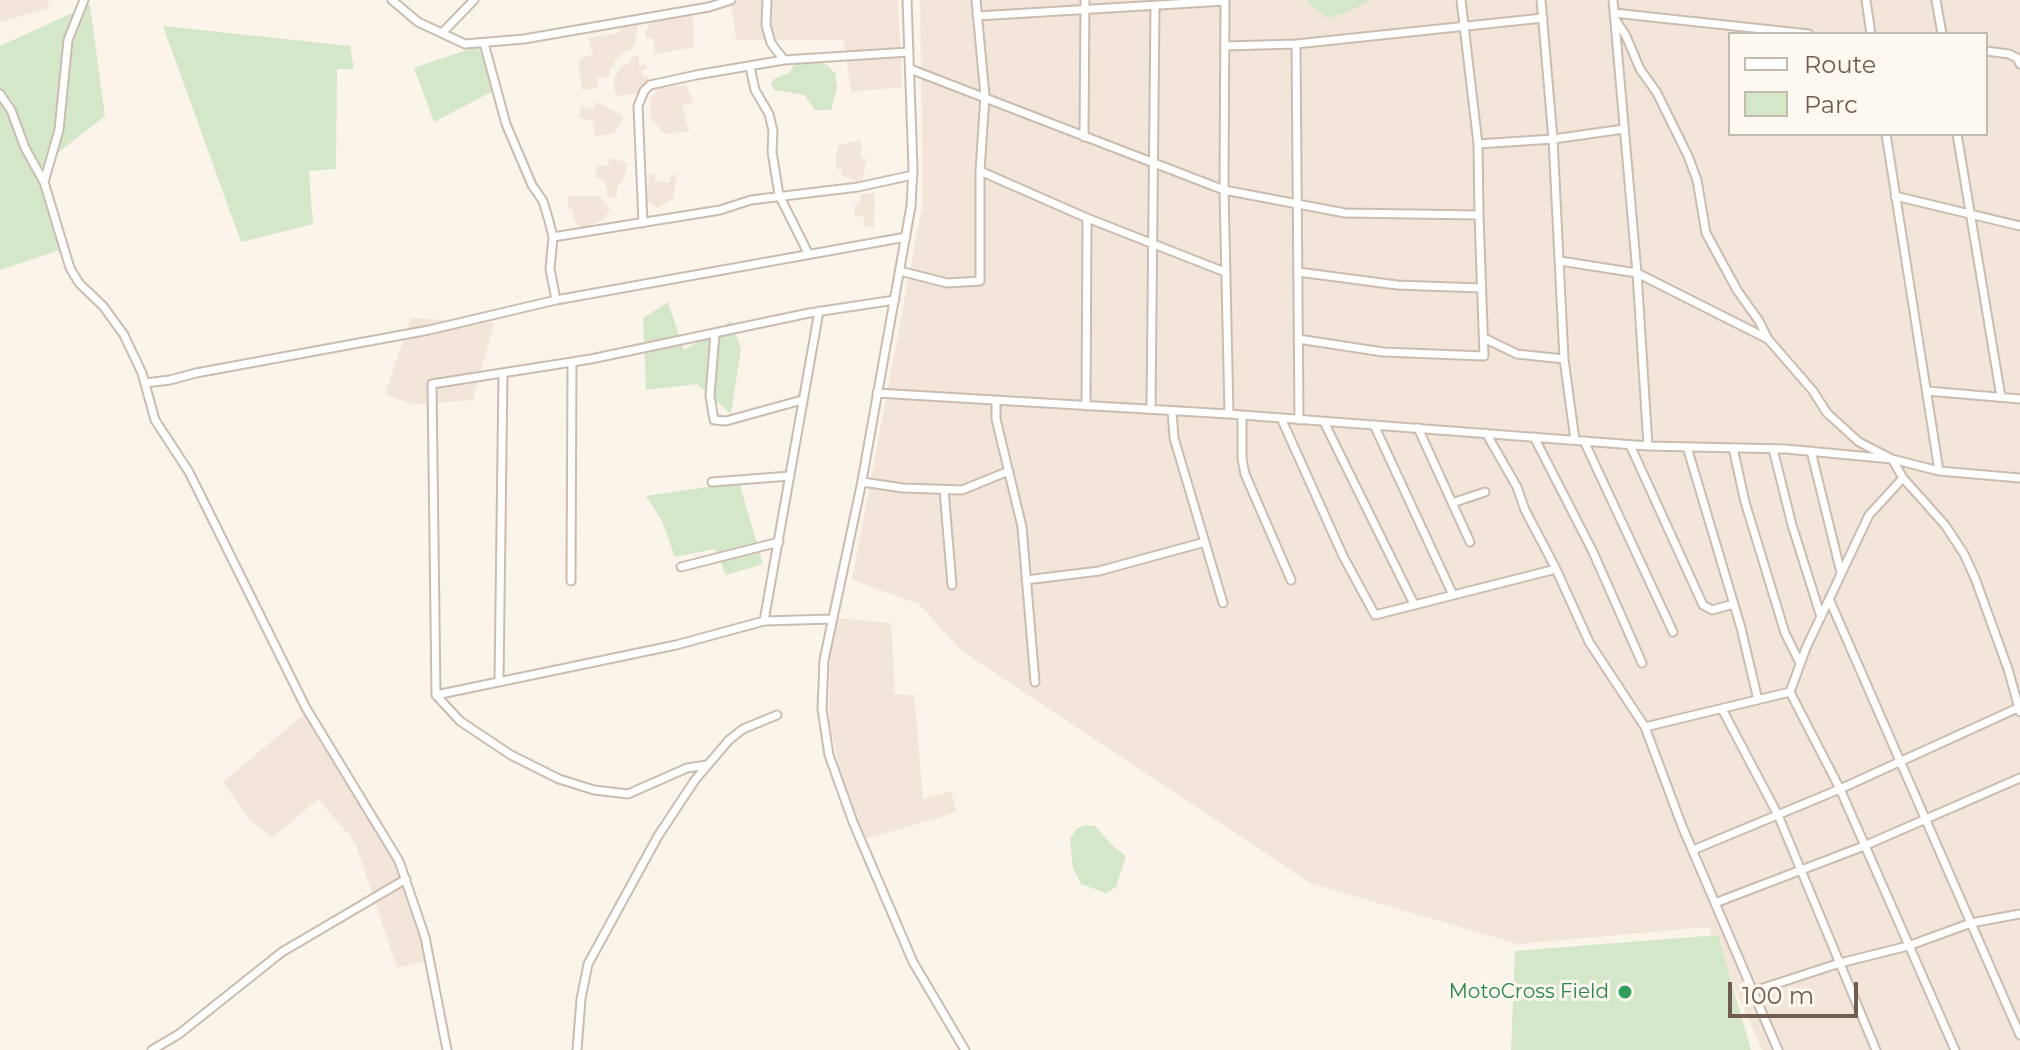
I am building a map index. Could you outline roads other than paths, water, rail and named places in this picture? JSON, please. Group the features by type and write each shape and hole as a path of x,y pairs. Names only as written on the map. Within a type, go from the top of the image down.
{"street":[{"path":"44,182 59,130 68,40 84,0"},
{"path":"392,0 418,22 465,44 524,39 709,7 731,0"},
{"path":"442,33 474,0"},
{"path":"767,0 766,25 771,43 784,60"},
{"path":"907,0 913,175 911,206 862,482 824,660 822,709 826,744 838,786 913,962 932,999 965,1050"},
{"path":"900,271 947,283 980,281 980,171 985,96 976,0"},
{"path":"1084,137 1085,0"},
{"path":"1298,339 1383,352 1484,356 1478,144 1461,0"},
{"path":"1541,0 1553,139 1564,359 1575,440"},
{"path":"1613,0 1637,273 1648,446"},
{"path":"1866,0 1871,32"},
{"path":"1936,0 1942,32"},
{"path":"977,16 1225,1 1224,190 1229,414"},
{"path":"1151,409 1155,6"},
{"path":"1614,16 1787,32"},
{"path":"1614,16 1688,156 1697,180 1706,233 1737,290 1768,339 1813,391 1827,413 1859,442 1892,459 1903,478 1945,525 1964,554 2020,709 1693,850"},
{"path":"1225,46 1296,44 1543,18"},
{"path":"484,43 506,124 532,185 543,201 553,237 550,269 556,300"},
{"path":"1296,44 1299,420"},
{"path":"1988,51 2009,54 2017,58 2020,64"},
{"path":"643,223 638,106 650,85 784,60 909,52"},
{"path":"750,67 755,90 769,114 773,131 772,152 779,195 808,253"},
{"path":"910,69 1224,190 1345,213 1479,215"},
{"path":"0,94 11,110 25,148 44,182 70,268 79,283 103,306 124,335 145,383 155,420 189,472 296,688 394,851 406,879 430,958 447,1050"},
{"path":"1478,144 1553,139 1624,129"},
{"path":"1886,136 1939,471"},
{"path":"1957,136 2001,397"},
{"path":"980,171 1087,218 1225,272"},
{"path":"553,237 720,210 779,195 858,187 913,175"},
{"path":"1895,196 2020,226"},
{"path":"1086,406 1087,218"},
{"path":"145,383 429,330 556,300 906,237"},
{"path":"1560,261 1637,273 1768,339"},
{"path":"1298,272 1397,285 1480,288"},
{"path":"707,765 687,768 628,794 594,790 559,779 503,750 460,721 436,695 432,384 572,362 819,311 895,300"},
{"path":"764,621 819,311"},
{"path":"715,333 710,396 714,420 726,421 802,400"},
{"path":"1484,338 1517,354 1564,359"},
{"path":"571,581 572,362"},
{"path":"499,682 503,373"},
{"path":"1927,391 2020,399"},
{"path":"877,393 1229,414 1630,445 1811,451 1892,459 1939,471 2020,478"},
{"path":"996,401 996,419 1022,527 1035,682"},
{"path":"1172,411 1174,438 1223,603"},
{"path":"1242,415 1242,459 1249,487 1291,580"},
{"path":"1281,418 1375,615 1556,569"},
{"path":"1324,422 1414,604"},
{"path":"1374,425 1453,595"},
{"path":"1418,428 1470,542"},
{"path":"1486,433 1517,487 1525,510 1589,642 1645,727 1693,850 1778,1050"},
{"path":"1534,437 1593,552 1642,663"},
{"path":"1584,441 1673,632"},
{"path":"1630,445 1703,605 1712,610 1734,604"},
{"path":"1687,447 1734,604 1758,700"},
{"path":"1733,448 1745,502 1785,633 1800,664"},
{"path":"1773,449 1792,525 1821,617"},
{"path":"1811,451 1842,575"},
{"path":"862,482 962,490 1009,471"},
{"path":"712,482 790,476"},
{"path":"1903,478 1869,515 1790,692 1840,789 1955,1050"},
{"path":"944,490 952,585"},
{"path":"1452,503 1485,492"},
{"path":"681,567 779,542"},
{"path":"1026,580 1099,571 1205,542"},
{"path":"1830,601 2020,1035"},
{"path":"436,695 676,645 764,621 832,619"},
{"path":"1645,727 1790,692"},
{"path":"1722,709 1778,815 1876,1050"},
{"path":"577,1050 581,999 588,964 658,836 707,765 738,732 777,715"},
{"path":"1715,903 1864,846 2020,778"},
{"path":"152,1050 179,1034 282,952 406,879"},
{"path":"1754,991 1840,963 1908,946 1971,923 2020,914"}],"place":[{"name":"MotoCross Field","path":"1625,992"}]}
